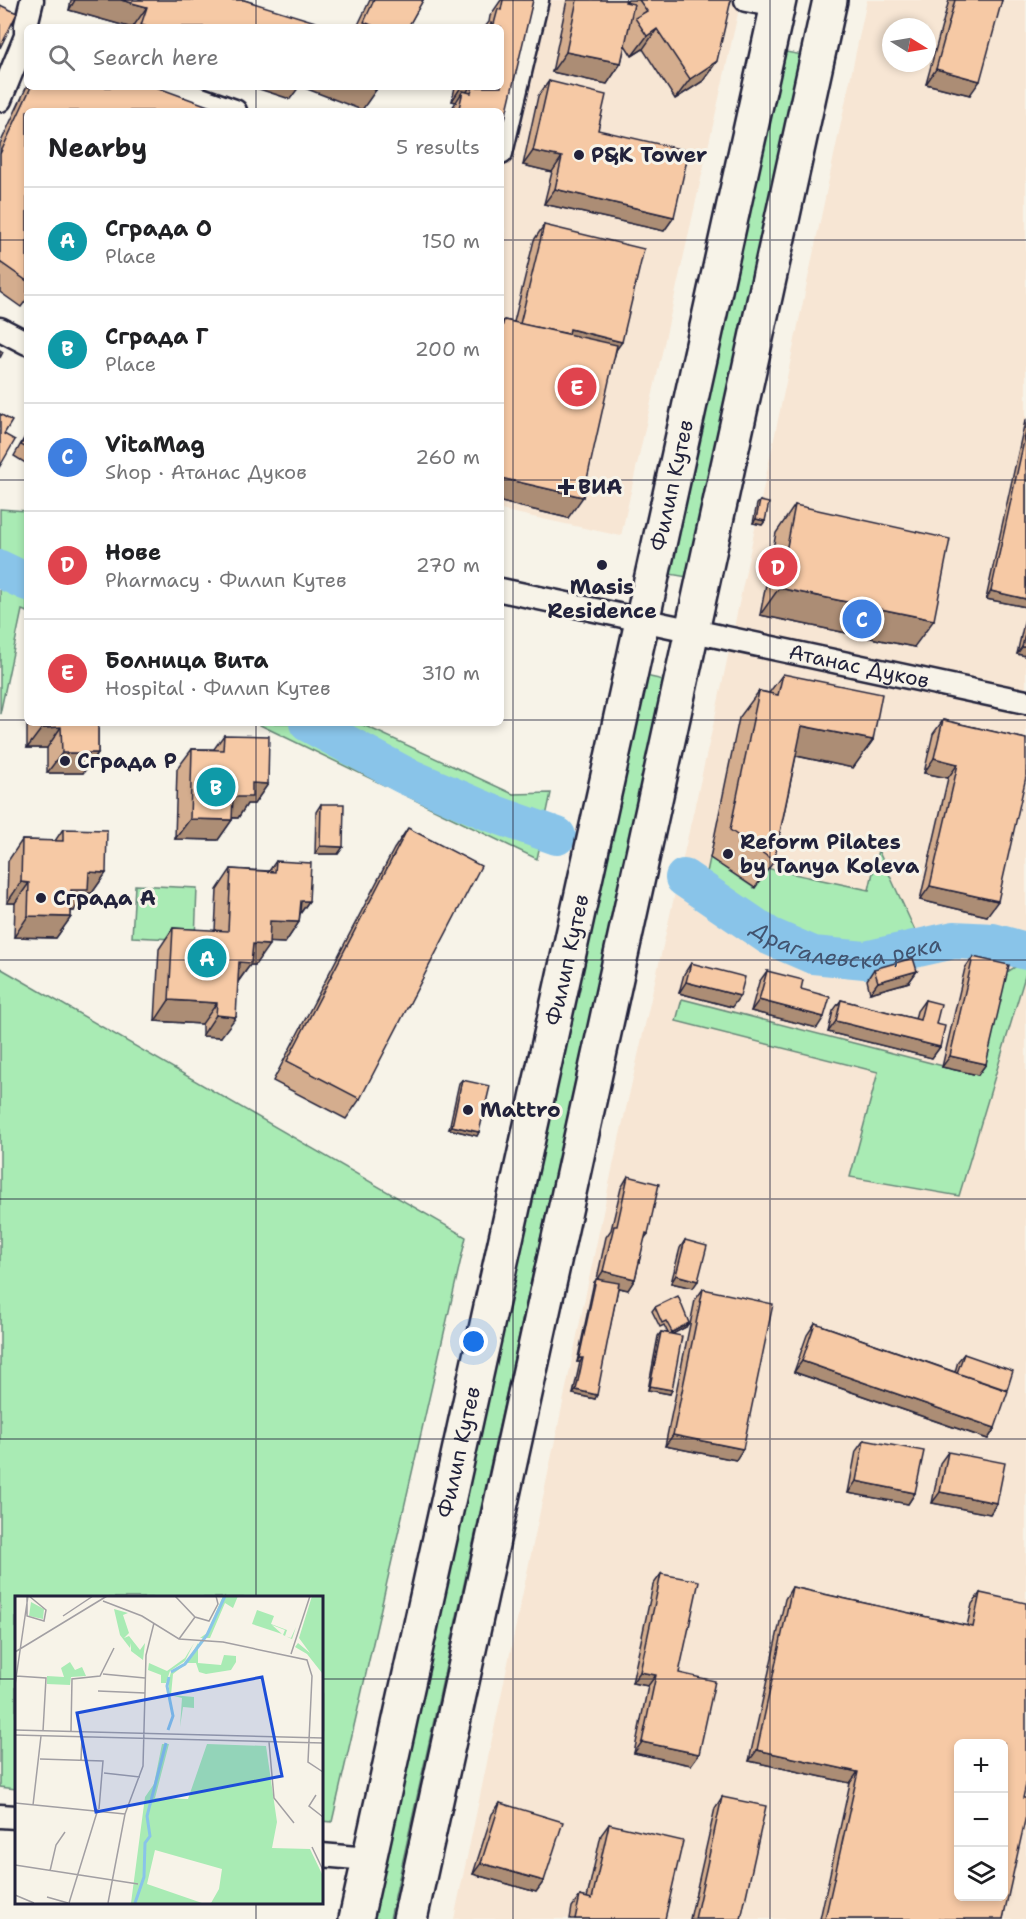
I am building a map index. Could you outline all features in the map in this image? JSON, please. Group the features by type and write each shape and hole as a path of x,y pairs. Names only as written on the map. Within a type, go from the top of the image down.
{"main road":[{"path":"410,1919 830,0"},
{"name":"Филип Кутев","path":"356,1919 778,3"}],"street":[{"path":"0,100 32,0"},
{"path":"504,140 537,0"},
{"path":"746,0 778,3"},
{"path":"176,90 226,108"},
{"path":"0,329 24,341"},
{"name":"Атанас Дуков","path":"504,591 1026,702"},
{"path":"0,1816 15,1817"},
{"path":"322,1855 369,1859"}],"shaded area":[{"path":"528,0 741,0 621,536 504,511 504,114"},
{"path":"867,0 1026,0 1026,1919 454,1919 612,1170 715,717"}],"green space":[{"path":"780,51 803,55 687,577 664,573"},
{"path":"0,509 24,511 24,611 22,610 0,714"},
{"path":"641,675 664,680 390,1919 364,1919"},
{"path":"262,726 366,726 513,794 551,793 537,859"},
{"path":"878,850 919,939 884,949 865,952 829,951 794,942 759,921 705,882 710,858 754,888 766,868 869,890"},
{"path":"135,885 197,888 195,940 132,937"},
{"path":"1026,960 1026,973 959,1196 850,1177 878,1072 676,1021 682,999 978,1075 1001,976"},
{"path":"0,968 466,1237 332,1822 322,1821 322,1596 15,1596 15,1789 0,1787"}],"building":[{"path":"121,0 244,0 322,24 141,24 147,7"},
{"path":"374,0 423,0 410,24 364,22"},
{"path":"503,0 533,0 505,119 504,108 459,108 463,91 471,93 472,90 504,90 504,24 494,24 498,9 501,10"},
{"path":"577,0 626,0 625,2 634,4 621,63 566,52"},
{"path":"639,0 731,0 717,61 690,79 657,29 647,36 635,18 647,11"},
{"path":"955,0 1002,0 980,81 936,69"},
{"path":"0,5 17,13 0,48"},
{"name":"P&K Tower","path":"549,81 606,95 598,130 689,151 674,217 555,189 562,157 533,151"},
{"path":"30,90 164,90 214,108 24,108 24,279 0,262 0,154"},
{"path":"544,225 644,249 622,342 570,329 569,334 520,324"},
{"path":"504,320 617,345 583,497 504,479"},
{"path":"0,414 12,421 4,434 15,440 0,466"},
{"path":"1026,432 1026,599 991,591"},
{"path":"760,501 769,503 765,521 756,519"},
{"path":"795,505 950,539 934,620 779,588"},
{"path":"1026,630 1026,647 1022,647"},
{"path":"783,674 882,694 873,740 802,726 774,861 730,830 759,691 778,695"},
{"path":"943,720 1026,739 1026,777 998,901 930,886 958,764 934,758"},
{"path":"42,726 98,726 98,753 62,753 61,727 42,728"},
{"path":"224,735 269,736 268,784 252,783 252,797 233,797 232,820 190,819 192,749 223,750"},
{"path":"321,804 344,804 343,847 320,846"},
{"path":"408,828 481,866 360,1099 287,1061"},
{"name":"Сграда А","path":"63,829 107,830 106,873 89,872 88,890 71,890 71,917 28,916 29,883 21,882 22,840 63,841"},
{"path":"276,861 311,863 309,901 301,901 299,922 270,921 269,945 253,944 251,963 239,962 236,1017 216,1015 217,1003 169,1000 173,928 228,931 231,869 275,872"},
{"path":"973,957 1009,965 986,1064 950,1056"},
{"path":"913,958 917,971 878,982 874,969"},
{"path":"691,963 745,977 740,996 686,982"},
{"path":"767,971 803,980 801,989 830,997 824,1017 759,1000"},
{"path":"841,1000 920,1020 925,1000 941,1004 936,1024 945,1026 940,1047 836,1021"},
{"name":"Mattro","path":"462,1080 490,1086 479,1132 452,1126"},
{"path":"628,1176 659,1184 635,1279 603,1271 614,1226 617,1226"},
{"path":"685,1240 707,1246 698,1281 676,1275"},
{"path":"596,1279 619,1283 597,1395 576,1390 583,1358 579,1358"},
{"path":"703,1289 773,1304 743,1449 673,1435"},
{"path":"678,1296 689,1323 672,1332 666,1321 662,1323 655,1307"},
{"path":"815,1323 1008,1391 995,1428 802,1361"},
{"path":"661,1332 682,1336 672,1390 650,1386"},
{"path":"964,1354 1013,1371 1007,1390 957,1373"},
{"path":"864,1440 924,1451 915,1493 856,1481"},
{"path":"948,1452 1005,1463 997,1503 940,1492"},
{"path":"661,1574 699,1581 679,1673 715,1681 699,1754 642,1742 656,1675 640,1672"},
{"path":"792,1587 973,1627 980,1593 1026,1603 1026,1785 1023,1798 1026,1798 1026,1816 1008,1897 1008,1739 954,1739 954,1901 1007,1901 1003,1919 825,1919 858,1772 757,1750"},
{"path":"722,1797 766,1806 741,1919 695,1919"},
{"path":"500,1803 563,1822 544,1881 481,1863"},
{"path":"609,1824 683,1841 665,1919 575,1919 580,1896 592,1899"}],"waterway":[{"name":"Драгалевска река","path":"0,569 24,581"},
{"name":"Драгалевска река","path":"314,726 404,775 489,812 557,836"},
{"name":"Драгалевска река","path":"684,878 769,936 813,955 865,960 954,940 993,942 1026,951"}],"place":[{"name":"P&K Tower","path":"579,155"},
{"name":"Болница Вита","path":"577,387"},
{"name":"ВИА","path":"566,487"},
{"name":"Masis Residence","path":"602,565"},
{"name":"Нове","path":"778,567"},
{"name":"VitaMag","path":"862,619"},
{"name":"Сграда Р","path":"65,761"},
{"name":"Сграда Г","path":"216,787"},
{"name":"Reform Pilates by Tanya Koleva","path":"728,854"},
{"name":"Сграда А","path":"41,898"},
{"name":"Сграда О","path":"207,958"},
{"name":"Mattro","path":"468,1110"}]}
